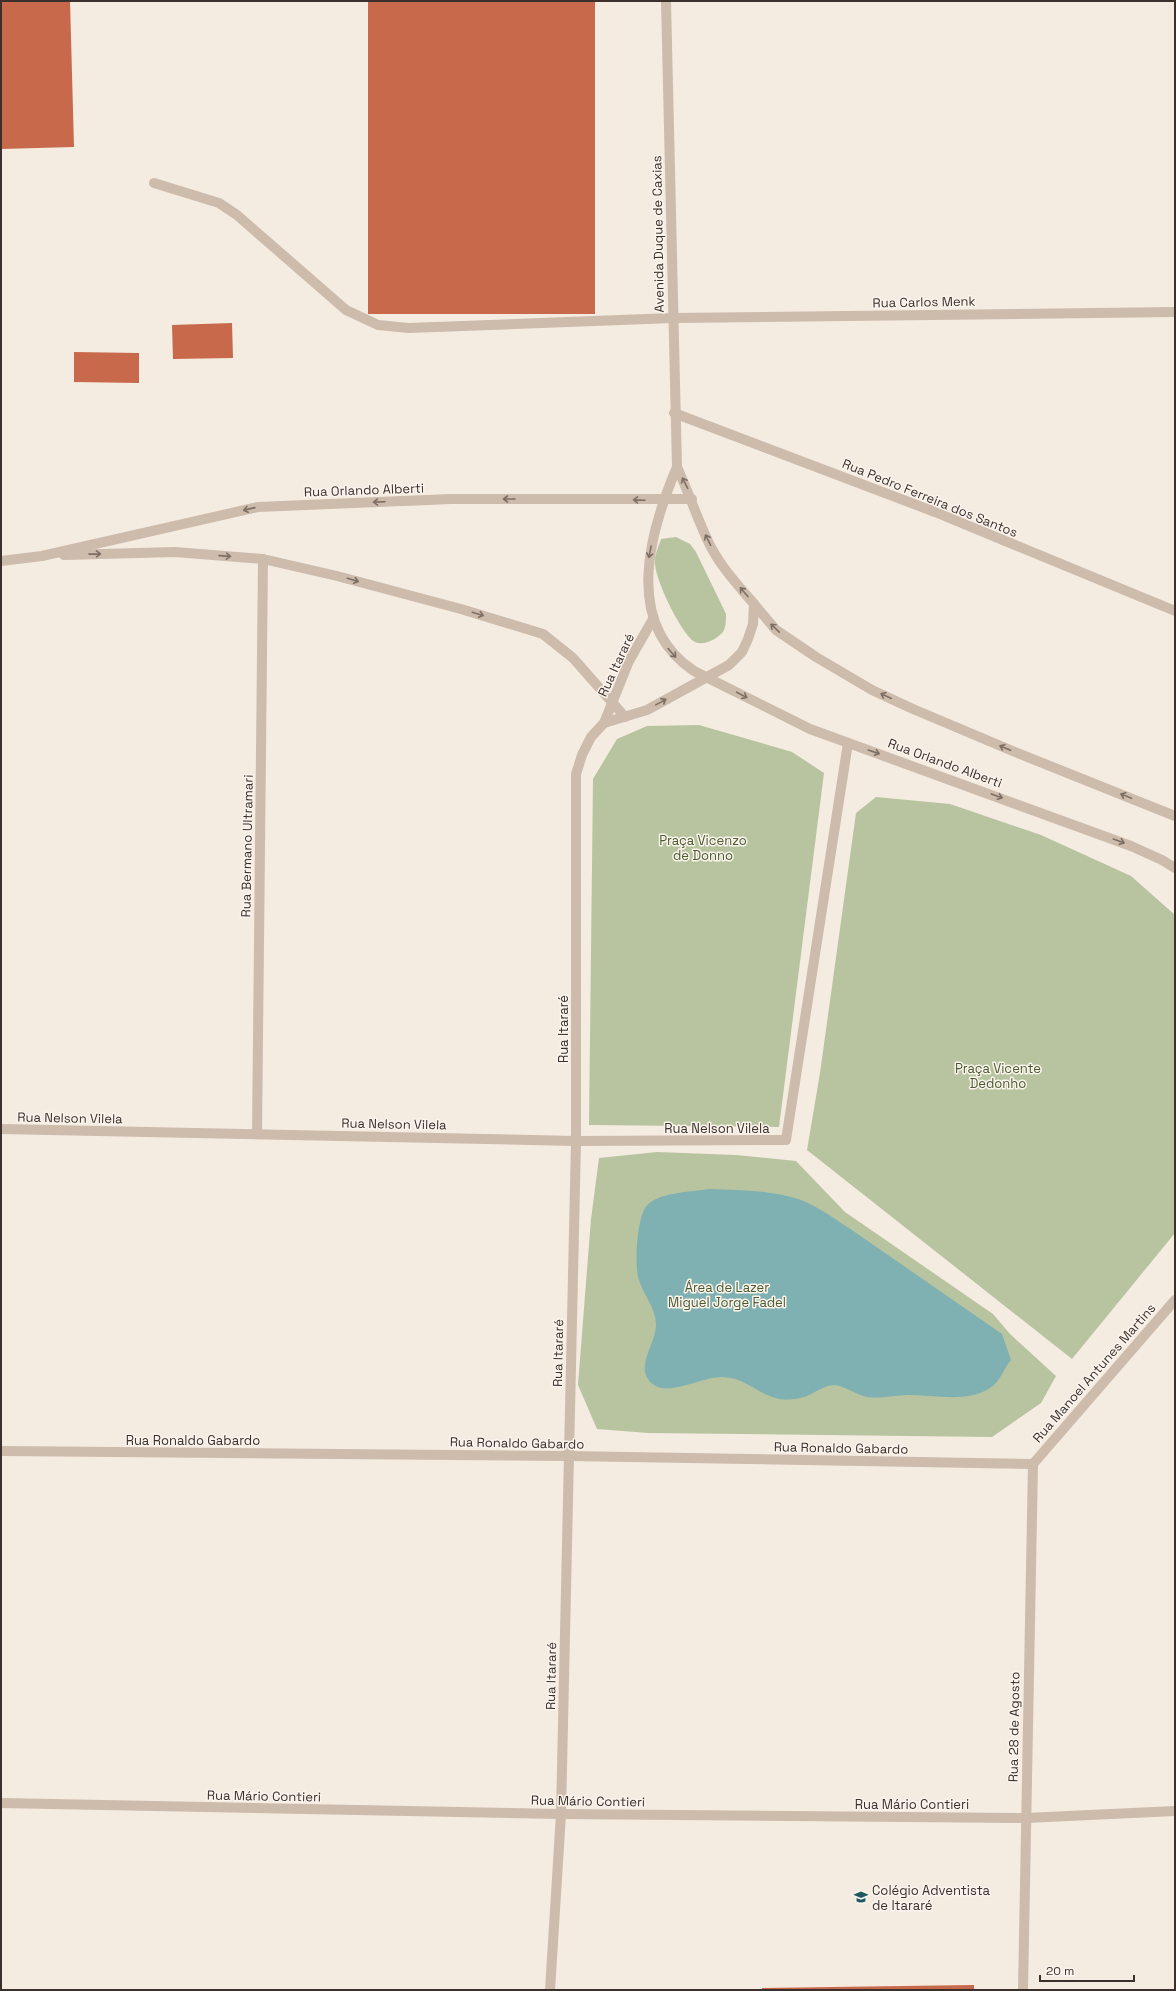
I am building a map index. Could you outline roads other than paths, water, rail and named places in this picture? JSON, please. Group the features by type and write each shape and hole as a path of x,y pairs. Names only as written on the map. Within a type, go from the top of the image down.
{"street":[{"name":"Avenida Duque de Caxias","path":"666,1 674,413 677,467 692,499 707,540 728,574 754,604"},
{"name":"Rua Carlos Menk","path":"154,182 219,203 237,215 346,310 378,325 409,328 673,318 1175,312"},
{"name":"Rua Pedro Ferreira dos Santos","path":"674,413 935,512 1175,611"},
{"name":"Avenida Duque de Caxias","path":"677,467 664,500 649,554 647,581 653,619 658,633 671,652 688,667 708,677"},
{"name":"Rua Orlando Alberti","path":"42,556 258,507 451,499 692,499"},
{"name":"Rua Orlando Alberti","path":"1,561 42,556 175,552 263,559 337,576 461,608 543,634 573,658 613,701 625,717"},
{"name":"Rua Bermano Ultramari","path":"257,1134 263,559"},
{"path":"604,723 647,710 729,665 742,652 753,624 754,604"},
{"path":"754,604 776,630 816,657 872,690 1015,752 1175,816"},
{"name":"Rua Itararé","path":"550,1990 561,1814 576,1141 576,774 582,755 591,737 604,723 629,661 653,619"},
{"name":"Rua Orlando Alberti","path":"708,677 810,729 1131,846 1162,860 1175,868"},
{"name":"Rua Nelson Vilela","path":"1,1129 576,1141 786,1140 848,743"},
{"name":"Rua Manoel Antunes Martins","path":"1033,1464 1175,1300"},
{"name":"Rua Ronaldo Gabardo","path":"1,1451 568,1456 1033,1464"},
{"name":"Rua 28 de Agosto","path":"1023,1990 1033,1464"},
{"name":"Rua Mário Contieri","path":"1,1803 561,1814 1026,1818 1175,1811"}],"water":[{"path":"709,1189 754,1191 776,1194 798,1199 818,1208 1002,1334 1011,1360 997,1382 990,1388 981,1393 961,1397 908,1395 867,1397 834,1385 823,1388 804,1397 779,1399 769,1396 738,1380 723,1377 706,1379 678,1387 661,1388 654,1385 648,1379 645,1372 645,1364 653,1341 656,1325 654,1313 637,1273 637,1244 642,1214 650,1203 665,1196"}],"place":[{"name":"Colégio Adventista de Itararé","path":"861,1897"}],"park label":[{"name":"Praça Vicenzo de Donno","path":"703,848"},
{"name":"Praça Vicente Dedonho","path":"998,1076"},
{"name":"Área de Lazer Miguel Jorge Fadel","path":"727,1294"}]}
